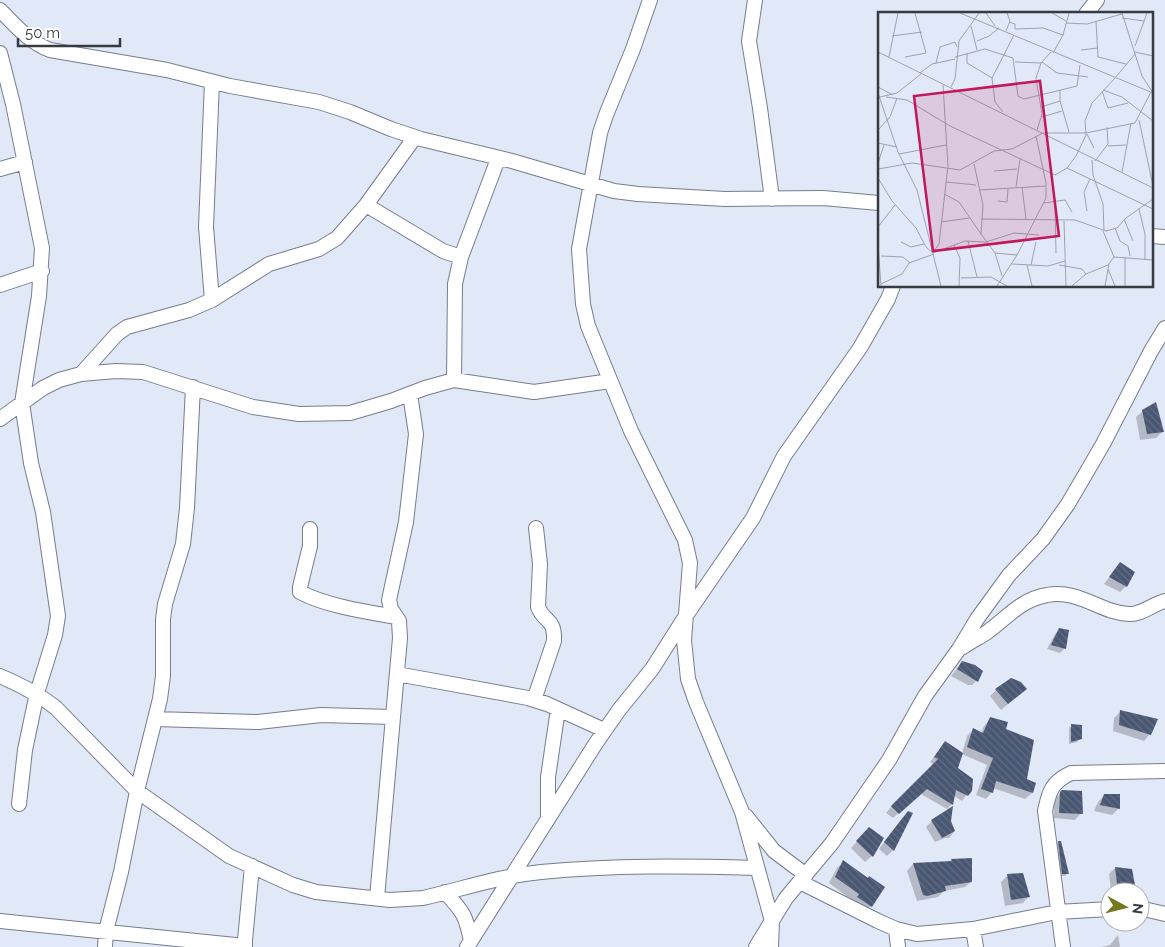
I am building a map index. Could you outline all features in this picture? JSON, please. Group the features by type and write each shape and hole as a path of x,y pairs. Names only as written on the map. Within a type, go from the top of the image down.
{"street":[{"path":"650,0 633,49 606,115 590,185 579,249 583,304 588,326 631,431 686,540 690,569 684,640 688,680 742,812 772,920 772,947"},
{"path":"755,0 749,41 772,199"},
{"path":"1088,12 1097,0"},
{"path":"0,10 37,45 50,50 167,70 212,82 319,102 415,137 590,185 638,194 726,199 823,198 878,203"},
{"path":"0,53 13,104 42,248 42,271 22,403 31,463 43,512 58,616 37,693 25,750 19,804"},
{"path":"212,82 206,227 212,300"},
{"path":"81,374 118,334 127,327 189,310 212,300 269,264 319,249 337,238 366,205 415,137"},
{"path":"454,380 456,284 461,257 498,159"},
{"path":"0,169 25,162"},
{"path":"366,205 443,251 461,257"},
{"path":"1152,236 1165,237"},
{"path":"0,285 42,271"},
{"path":"469,944 604,730 652,669 753,518 784,456 860,348 892,288"},
{"path":"756,947 786,898 850,818 888,760 925,696 959,650 977,619 1009,575 1043,539 1068,504 1165,328"},
{"path":"0,419 43,388 59,380 81,374 116,371 143,372 253,407 299,414 350,413 454,380 534,392 610,380"},
{"path":"105,947 106,931 121,872 137,790 160,699 163,676 163,619 165,604 183,544 187,508 193,387"},
{"path":"377,898 400,638 399,621 391,608 389,600 406,522 416,434 410,394"},
{"path":"534,700 555,634 552,625 538,607 540,564 536,528"},
{"path":"310,529 310,546 300,592 354,609 396,617"},
{"path":"959,650 986,633 1030,600 1046,595 1056,594 1079,597 1106,608 1129,614 1137,613 1165,601"},
{"path":"397,674 534,700 604,730"},
{"path":"0,676 37,693 56,708 137,790 229,856 293,885 316,892 403,900 540,872 623,867 757,868"},
{"path":"548,817 548,776 558,709"},
{"path":"155,719 258,722 321,715 393,717"},
{"path":"1063,947 1045,811 1047,798 1053,786 1058,779 1071,774 1165,771"},
{"path":"742,812 774,850 803,878 896,929 917,934 973,930 1057,912 1100,910"},
{"path":"0,922 106,931 245,947 252,866"},
{"path":"445,892 463,911 467,919 469,944"},
{"path":"1150,910 1165,914"},
{"path":"896,929 898,947"},
{"path":"973,930 976,947"}],"building":[{"path":"1156,402 1164,432 1147,434 1142,410"},
{"path":"1120,562 1135,572 1127,587 1109,577"},
{"path":"1059,628 1069,630 1066,649 1051,645"},
{"path":"962,661 975,665 983,671 978,682 957,669"},
{"path":"1011,678 1021,682 1027,689 1008,704 995,689"},
{"path":"1120,710 1158,719 1151,735 1119,725"},
{"path":"990,717 1008,722 1006,729 1034,740 1027,779 1036,783 1033,793 996,781 993,793 981,789 993,758 967,747 973,728 983,733"},
{"path":"1071,724 1082,725 1082,739 1071,742"},
{"path":"945,741 963,753 958,768 973,779 972,791 968,796 956,790 953,805 927,789 899,814 891,806 938,759 934,757"},
{"path":"1062,790 1082,791 1083,814 1059,813 1060,792"},
{"path":"1104,794 1120,794 1120,809 1100,805"},
{"path":"953,806 951,821 955,831 942,838 931,820"},
{"path":"908,811 913,813 894,851 884,842"},
{"path":"869,827 884,838 873,857 856,841"},
{"path":"1058,841 1061,841 1069,874 1062,874"},
{"path":"972,858 972,882 945,886 946,891 927,896 923,895 913,863"},
{"path":"843,860 868,878 869,876 885,887 872,907 857,897 859,894 835,877"},
{"path":"1115,867 1132,869 1134,882 1117,882"},
{"path":"1023,873 1030,897 1011,900 1007,874"}]}
